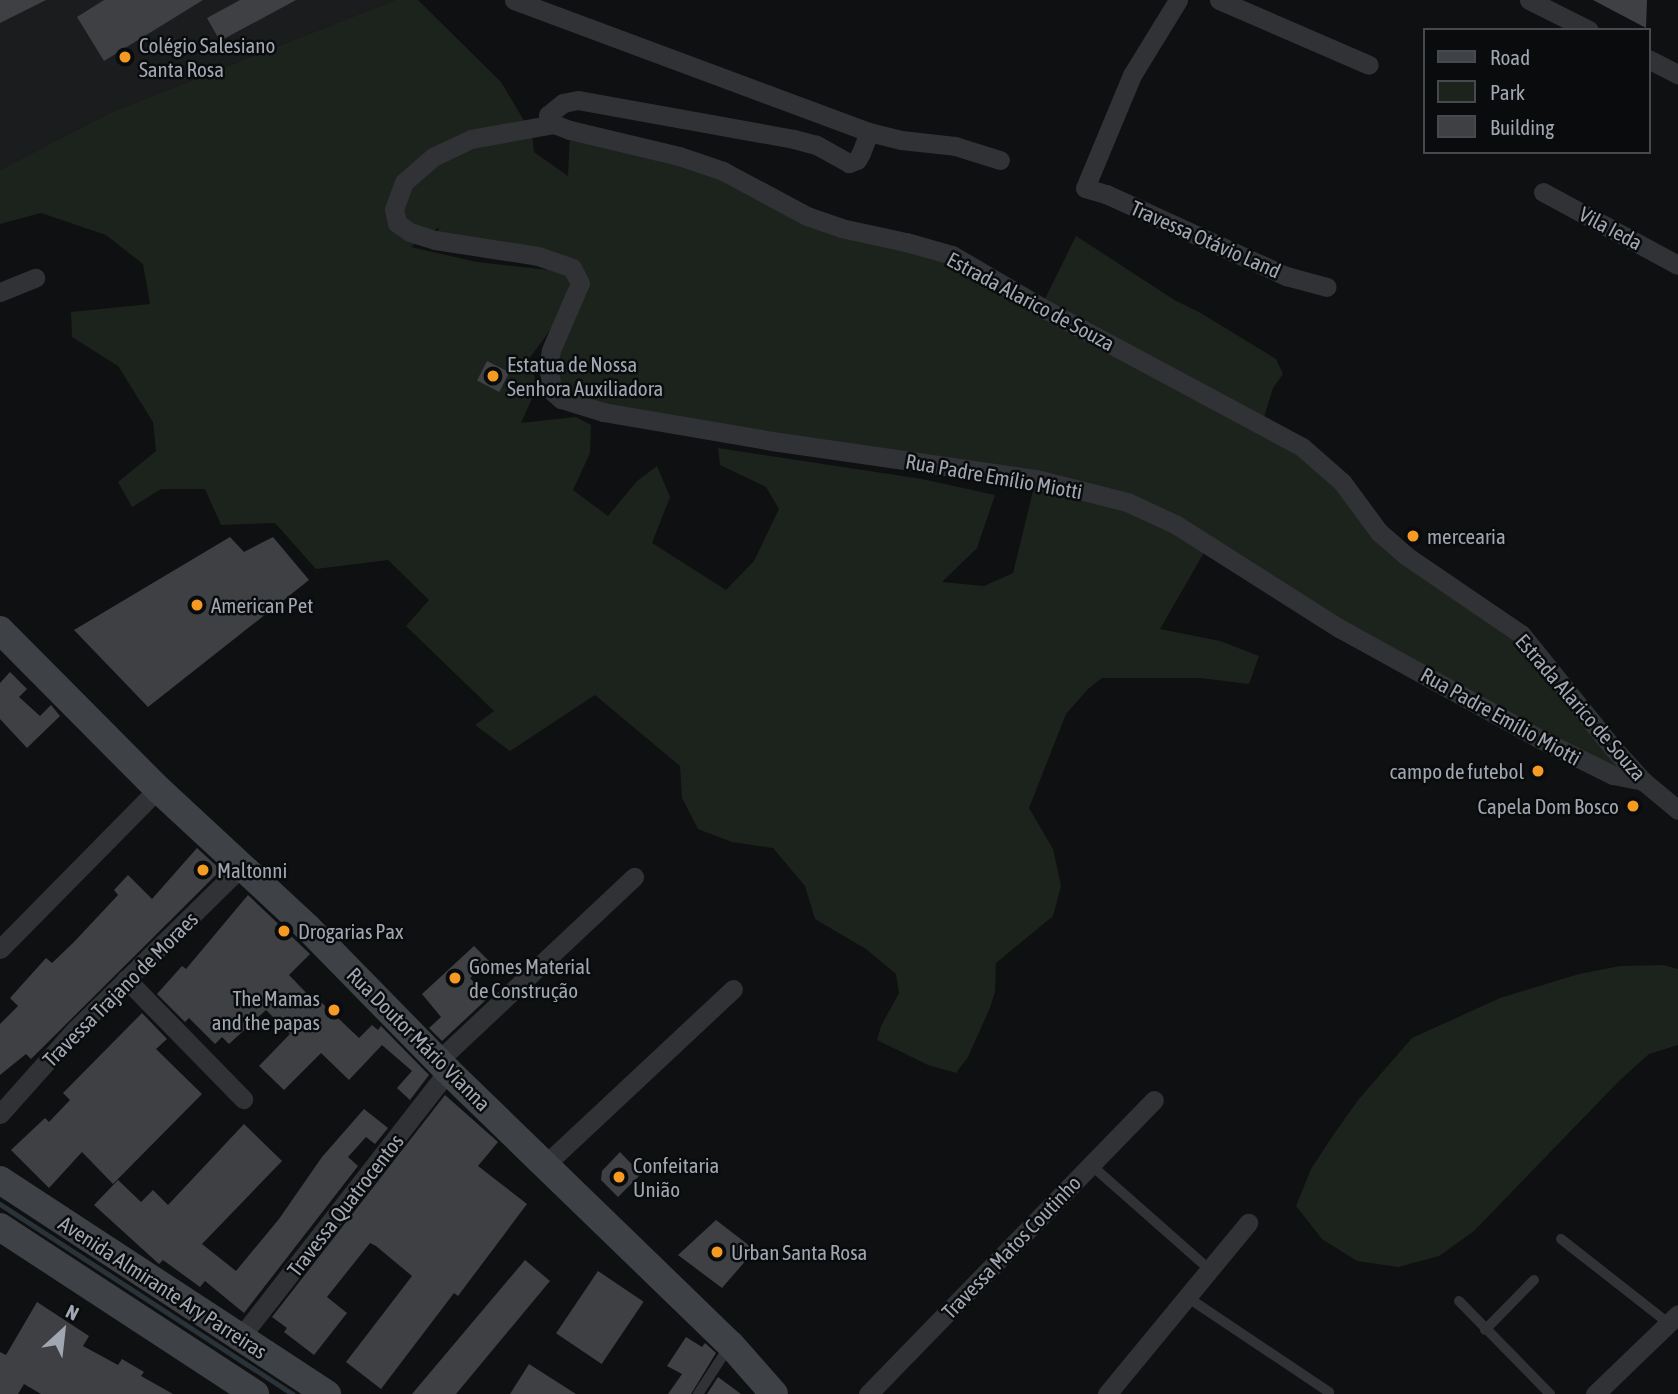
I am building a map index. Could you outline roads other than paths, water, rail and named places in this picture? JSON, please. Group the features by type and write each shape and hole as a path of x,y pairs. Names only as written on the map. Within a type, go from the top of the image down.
{"main road":[{"name":"Rua Doutor Mário Vianna","path":"0,630 158,789 307,927 443,1066 730,1345 774,1394"},
{"name":"Avenida Almirante Ary Parreiras","path":"0,1180 327,1394"},
{"name":"Avenida Almirante Ary Parreiras","path":"0,1227 255,1394"}],"street":[{"path":"514,0 869,132 901,140 954,146 1000,160"},
{"name":"Travessa Otávio Land","path":"1178,0 1132,75 1085,188 1127,202 1286,276 1327,287"},
{"path":"1219,0 1244,5 1369,65"},
{"path":"1529,0 1585,28"},
{"path":"1650,61 1678,74"},
{"path":"554,124 548,115 554,108 578,100 783,136 816,145 849,163 857,160 869,132"},
{"name":"Rua Padre Emílio Miotti","path":"554,124 471,139 433,157 404,182 396,197 394,209 397,223 410,232 435,240 560,261 577,275 577,293 551,350 548,367 553,392 561,399 603,412 772,441 1036,479 1127,502 1175,524 1339,628 1540,739 1613,775 1643,781"},
{"name":"Estrada Alarico de Souza","path":"554,124 680,156 723,171 807,216 841,228 906,242 952,256 1041,307 1302,447 1342,482 1379,532 1405,555 1521,634 1643,781 1678,810"},
{"name":"Vila Ieda","path":"1543,192 1678,265"},
{"path":"0,292 34,278"},
{"path":"0,949 158,789"},
{"name":"Travessa Trajano de Moraes","path":"0,1114 126,979 242,866"},
{"name":"Travessa Quatrocentos","path":"240,1338 443,1066 634,877"},
{"path":"126,979 243,1099"},
{"path":"545,1164 733,989"},
{"name":"Travessa Matos Coutinho","path":"868,1394 1154,1100"},
{"path":"1107,1394 1248,1223"},
{"path":"1595,1394 1673,1319"}],"lane":[{"path":"1091,1165 1210,1270"},
{"path":"1561,1239 1673,1319"},
{"path":"1485,1330 1534,1280"},
{"path":"1187,1297 1329,1392"},
{"path":"1459,1301 1550,1394"},
{"path":"698,1394 730,1345"}],"waterway":[{"path":"0,1204 293,1394"}],"place":[{"name":"Colégio Salesiano Santa Rosa","path":"125,57"},
{"name":"Estatua de Nossa Senhora Auxiliadora","path":"493,376"},
{"name":"mercearia","path":"1413,536"},
{"name":"American Pet","path":"197,605"},
{"name":"campo de futebol","path":"1538,771"},
{"name":"Capela Dom Bosco","path":"1633,806"},
{"name":"Maltonni","path":"203,870"},
{"name":"Drogarias Pax","path":"284,931"},
{"name":"Gomes Material de Construção","path":"455,978"},
{"name":"The Mamas and the papas","path":"334,1010"},
{"name":"Confeitaria União","path":"619,1177"},
{"name":"Urban Santa Rosa","path":"717,1252"}]}
